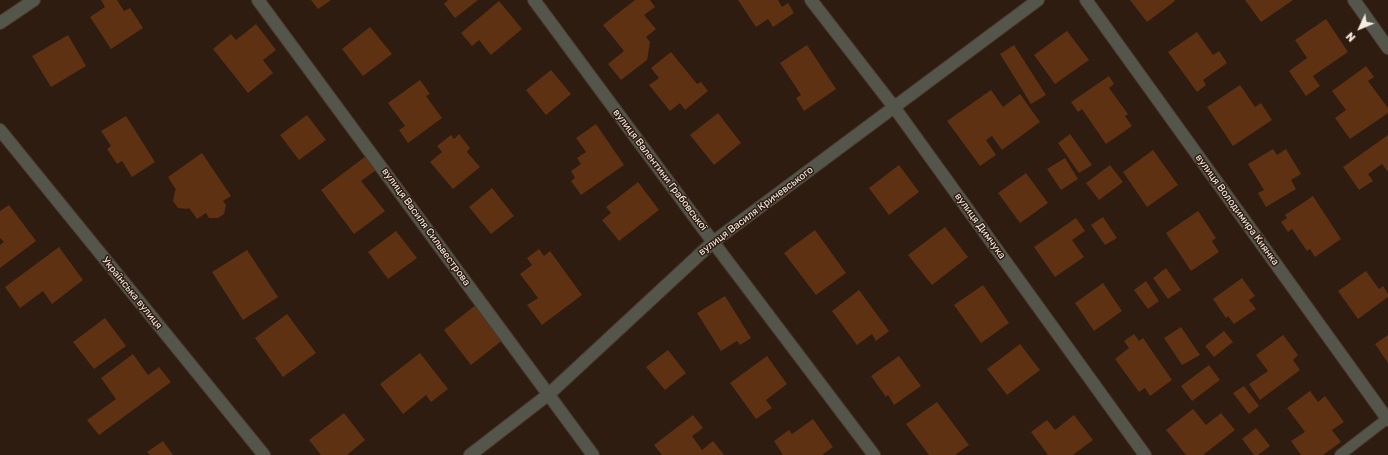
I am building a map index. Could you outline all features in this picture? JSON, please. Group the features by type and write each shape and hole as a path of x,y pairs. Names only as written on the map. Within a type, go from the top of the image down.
{"street":[{"path":"0,24 34,0"},
{"name":"вулиця Василя Сильвестрова","path":"258,0 594,455"},
{"name":"вулиця Валентини Грабовської","path":"534,0 713,242 874,455"},
{"name":"вулиця Димчука","path":"811,0 894,107 1145,455"},
{"name":"вулиця Василя Кричевського","path":"470,455 549,394 713,242 1038,0"},
{"name":"вулиця Володимира Киянка","path":"1086,0 1388,419"},
{"path":"1354,0 1388,48"},
{"name":"Українська вулиця","path":"0,130 264,455"}],"lane":[{"path":"1340,455 1388,419"}],"building":[{"path":"101,0 117,0 124,11 130,8 143,28 111,49 90,17 105,7"},
{"path":"311,0 331,0 318,9"},
{"path":"448,0 478,0 455,18 444,4"},
{"path":"635,0 650,0 655,7 644,15 656,29 646,37 650,42 647,60 621,80 608,64 624,51 603,25"},
{"path":"738,0 778,0 782,7 788,3 794,13 773,27 768,19 756,27"},
{"path":"1130,0 1174,0 1175,1 1147,22"},
{"path":"1245,0 1293,0 1261,22"},
{"path":"499,1 522,29 491,55 479,40 472,46 461,33"},
{"path":"1326,19 1348,52 1313,76 1320,86 1306,96 1289,71 1307,58 1295,40"},
{"path":"256,24 276,50 263,60 273,73 248,93 213,49 231,34 236,40"},
{"path":"370,27 392,54 363,76 342,49"},
{"path":"1067,31 1089,60 1055,84 1034,55"},
{"path":"1197,32 1213,55 1219,51 1227,63 1203,80 1206,85 1197,92 1168,52"},
{"path":"68,35 86,66 51,87 32,56"},
{"path":"807,45 836,89 804,111 796,98 801,95 780,63"},
{"path":"1014,45 1046,95 1031,104 1000,54"},
{"path":"671,52 697,84 701,82 708,91 685,110 680,103 670,111 649,85 659,78 651,68"},
{"path":"1366,66 1374,77 1368,81 1388,108 1388,113 1350,139 1335,118 1346,110 1332,91"},
{"path":"551,70 571,94 546,115 526,90"},
{"path":"1109,76 1114,84 1109,88 1128,114 1125,116 1132,126 1106,144 1082,109 1078,112 1071,102"},
{"path":"420,80 430,94 426,96 442,118 408,143 399,130 405,126 388,103"},
{"path":"1240,85 1255,107 1261,103 1272,120 1233,146 1207,107"},
{"path":"991,90 1003,107 1020,94 1040,122 1002,150 992,136 986,140 996,155 980,166 947,121"},
{"path":"718,113 741,143 714,165 690,135"},
{"path":"307,115 326,140 299,160 280,135"},
{"path":"126,116 155,162 132,177 122,161 117,164 107,149 111,146 101,131"},
{"path":"596,124 624,165 581,195 571,181 575,178 571,171 581,164 577,158 586,152 576,138"},
{"path":"459,134 470,148 467,152 480,167 453,189 430,162 442,152 437,146 451,135 454,139"},
{"path":"1070,134 1092,165 1079,173 1058,143"},
{"path":"1388,135 1388,172 1382,164 1368,174 1373,181 1359,190 1343,167"},
{"path":"1273,149 1277,155 1286,149 1301,174 1291,180 1296,189 1266,207 1258,193 1264,190 1248,164"},
{"path":"1153,150 1178,185 1147,207 1123,172"},
{"path":"202,153 231,196 223,201 226,205 224,214 218,218 209,218 206,213 197,219 189,208 178,208 173,201 176,190 168,177"},
{"path":"366,156 376,170 361,181 385,211 354,234 321,190"},
{"path":"1065,158 1078,179 1061,190 1047,169"},
{"path":"899,165 919,192 889,215 869,188"},
{"path":"1110,165 1123,182 1099,200 1086,183"},
{"path":"1026,173 1048,203 1020,223 998,193"},
{"path":"638,182 659,210 619,241 602,220 611,213 606,207"},
{"path":"492,188 514,216 491,234 469,207"},
{"path":"1313,196 1341,239 1315,257 1310,249 1307,251 1292,229 1288,232 1281,222 1287,218 1285,215"},
{"path":"9,205 36,241 0,268 0,245 4,242 0,238 0,211"},
{"path":"1198,211 1216,238 1212,241 1219,252 1191,271 1166,233"},
{"path":"1103,217 1117,238 1105,245 1091,225"},
{"path":"1076,218 1085,231 1072,240 1084,257 1055,277 1034,247"},
{"path":"945,227 968,257 932,285 908,255"},
{"path":"815,230 846,273 816,295 784,253"},
{"path":"396,231 417,258 388,279 368,252"},
{"path":"59,247 83,280 52,304 43,291 20,308 5,287"},
{"path":"539,249 544,256 550,251 582,295 542,325 527,305 538,298 520,274 532,265 527,258"},
{"path":"247,250 278,297 243,320 212,272"},
{"path":"1166,268 1181,290 1168,299 1153,278"},
{"path":"1366,271 1379,289 1383,286 1388,294 1388,297 1358,319 1338,291"},
{"path":"1242,278 1255,296 1249,300 1256,309 1234,324 1228,316 1226,318 1213,299"},
{"path":"1146,281 1159,301 1148,309 1134,290"},
{"path":"1103,283 1122,311 1094,331 1075,303"},
{"path":"983,285 1009,323 981,343 954,305"},
{"path":"859,290 889,331 876,341 872,334 857,345 832,311"},
{"path":"725,296 751,338 740,345 737,341 721,351 697,313"},
{"path":"477,304 504,339 471,365 444,330"},
{"path":"287,314 316,353 283,377 255,338"},
{"path":"105,318 126,346 94,369 73,342"},
{"path":"1181,327 1200,355 1182,365 1164,338"},
{"path":"1224,331 1233,342 1214,357 1205,346"},
{"path":"1134,334 1139,341 1143,338 1172,380 1150,396 1145,388 1139,392 1115,359 1129,348 1124,341"},
{"path":"1283,335 1298,355 1293,360 1300,370 1260,400 1249,384 1268,371 1256,355"},
{"path":"1388,335 1388,363 1375,344"},
{"path":"1020,344 1040,370 1007,395 987,369"},
{"path":"668,350 686,373 665,390 646,367"},
{"path":"420,353 448,389 431,402 426,395 403,414 380,384"},
{"path":"133,354 148,375 159,367 171,382 99,435 87,420 116,399 101,378"},
{"path":"767,356 787,384 766,400 772,408 756,419 730,383"},
{"path":"899,356 921,386 894,405 888,395 886,397 871,376"},
{"path":"1209,365 1220,380 1192,401 1181,386"},
{"path":"1244,386 1259,406 1249,414 1233,393"},
{"path":"1310,391 1318,402 1325,396 1344,422 1332,430 1341,442 1323,455 1301,455 1291,441 1305,432 1287,408"},
{"path":"937,402 969,445 955,455 929,455 906,424"},
{"path":"1193,409 1206,425 1221,413 1235,430 1203,455 1186,455 1166,430"},
{"path":"344,413 365,440 347,455 321,455 309,440"},
{"path":"693,415 703,428 692,436 702,450 713,441 724,455 662,455 654,445"},
{"path":"1074,415 1093,440 1073,455 1048,455 1031,432 1047,420 1055,430"},
{"path":"813,419 833,447 822,455 783,455 774,441 789,430 792,434"},
{"path":"1256,428 1270,446 1258,455 1254,455 1242,439"},
{"path":"163,441 173,455 150,455 147,452"}]}
